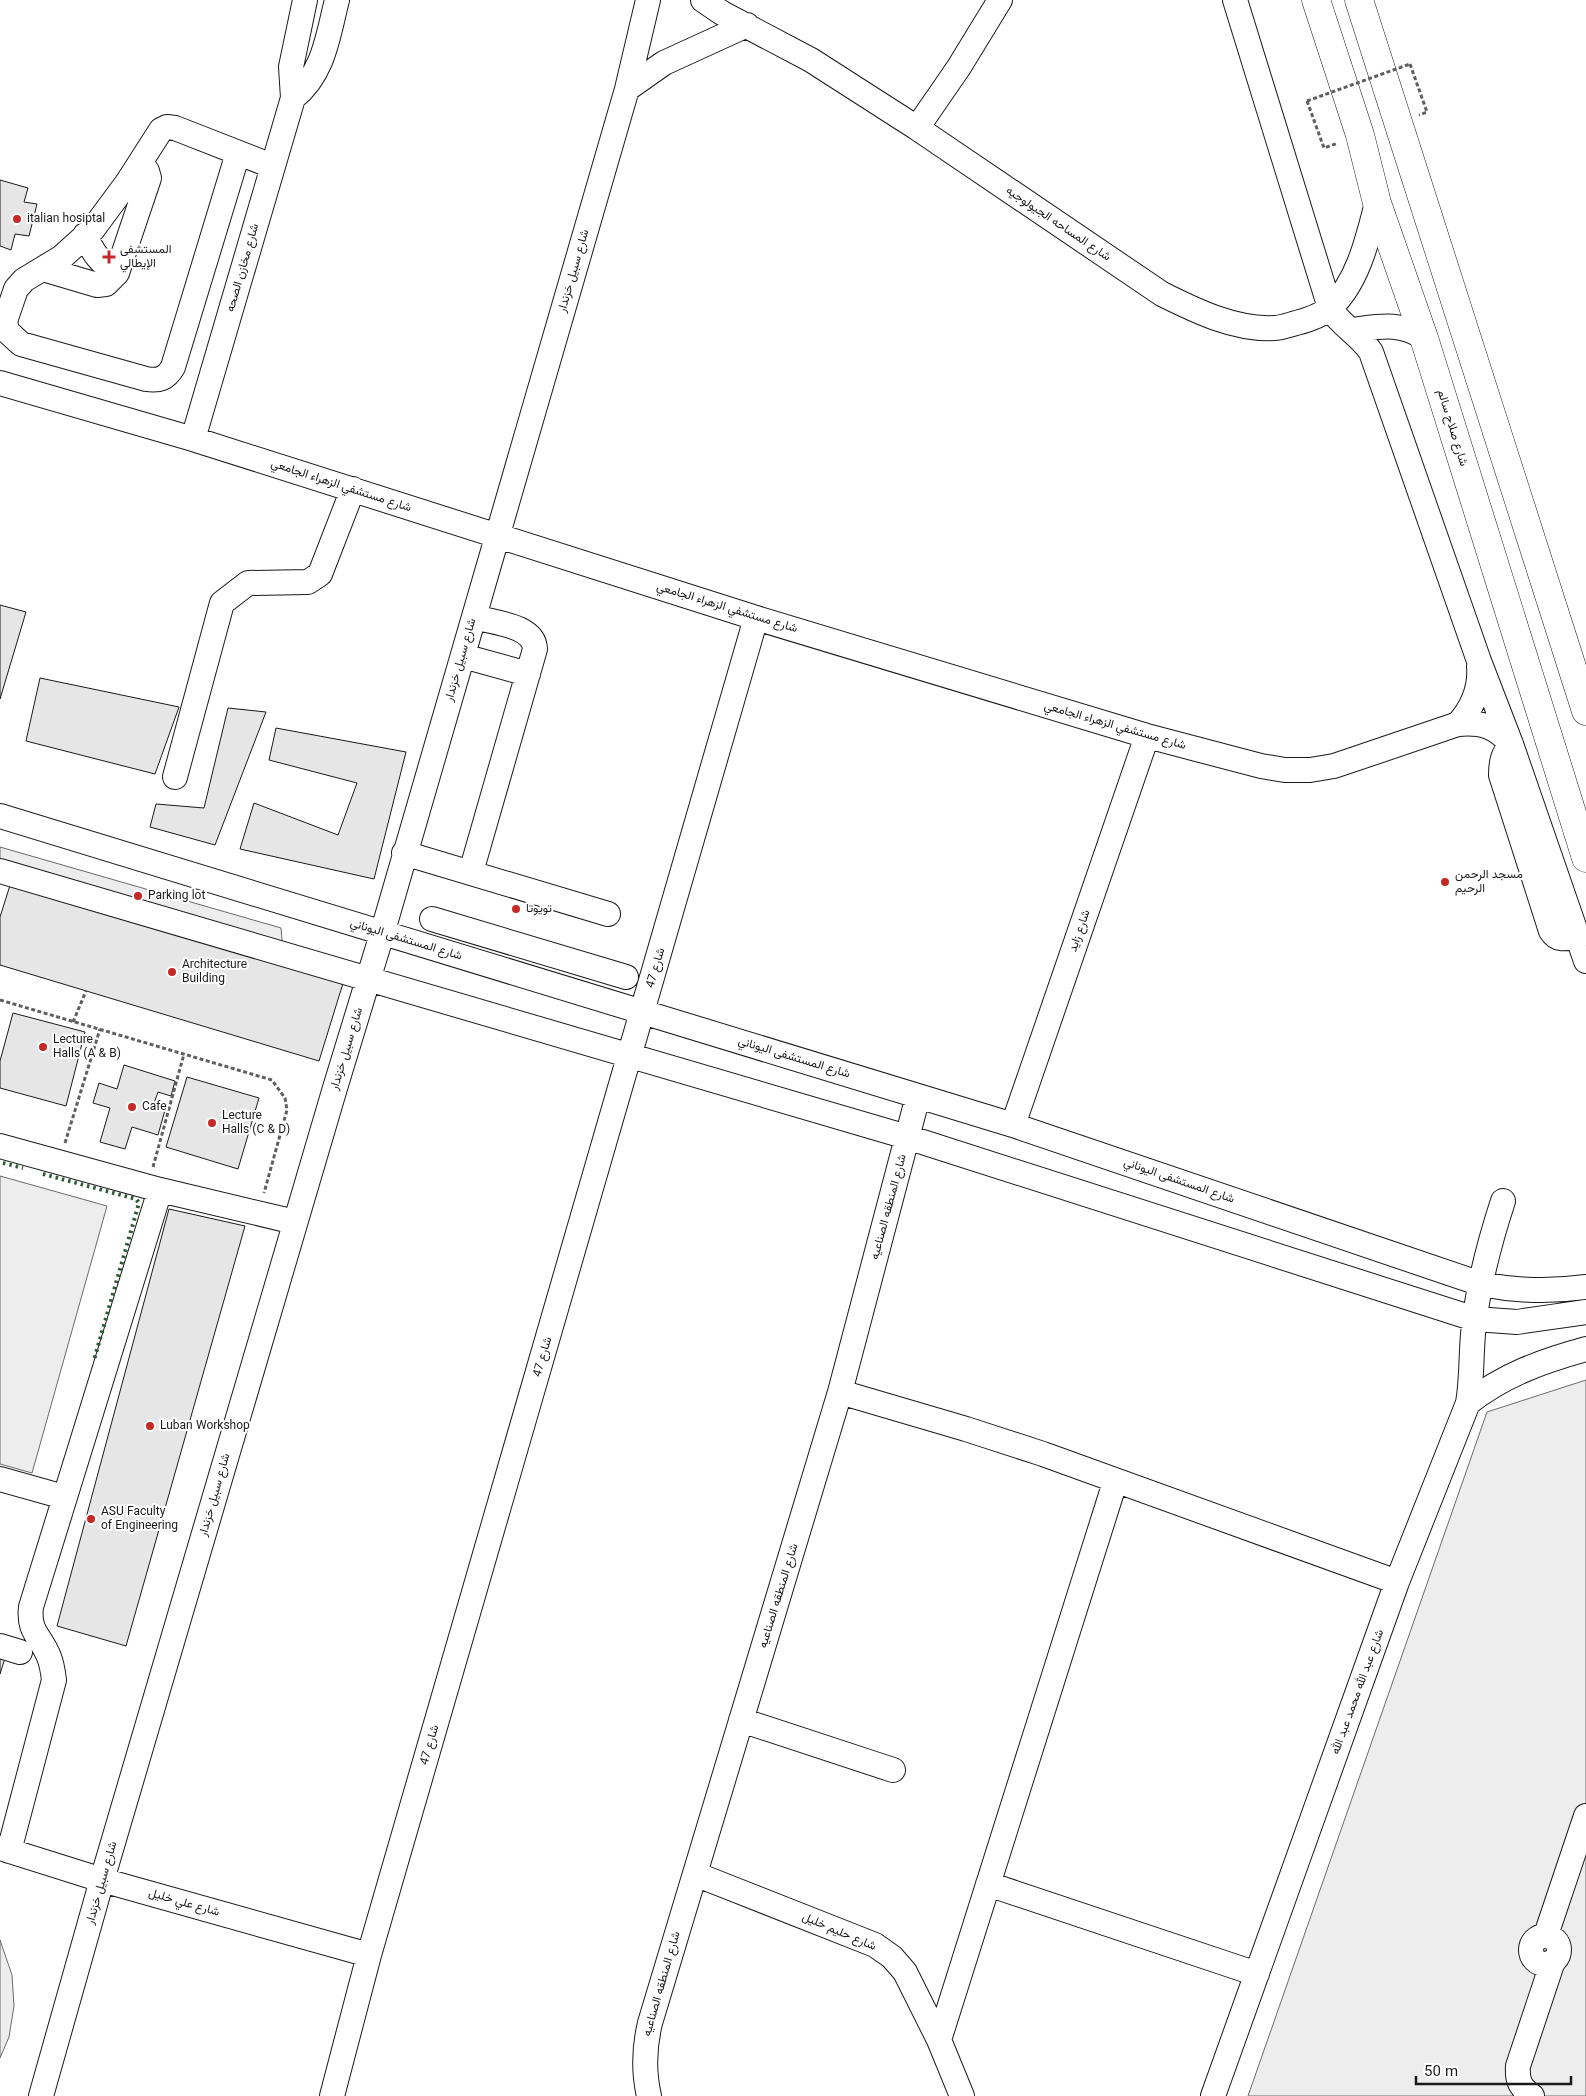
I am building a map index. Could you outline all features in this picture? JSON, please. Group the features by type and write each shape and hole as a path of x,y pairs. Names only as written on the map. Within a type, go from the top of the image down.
{"highway":[{"name":"شارع صلاح سالم","path":"1316,0 1360,135 1377,203 1424,338 1586,858"},
{"path":"1359,0 1586,711"}],"street":[{"name":"شارع مخازن الصحه","path":"193,439 293,98 291,67 306,0"},
{"name":"شارع مخازن الصحه","path":"293,98 306,86 320,62 337,0"},
{"name":"شارع سبيل خزندار","path":"41,2096 102,1880 463,656 627,89 648,0"},
{"name":"شارع المساحه الجيولوجيه","path":"703,0 722,13 811,60 917,128 1133,275 1198,312 1236,324 1274,328 1309,320 1330,308 1345,289 1358,262 1377,203"},
{"path":"917,128 959,67 1000,0"},
{"path":"1235,0 1330,308 1336,318 1351,330 1371,352 1479,661 1511,744 1586,962"},
{"path":"627,89 664,63 747,25"},
{"path":"238,153 173,367 167,376 157,380 146,379 21,344 13,339 7,331 5,321 16,289 24,280 62,257 93,228 140,163 161,130 167,127 175,128 272,166"},
{"path":"43,269 97,285 106,284 117,273 149,178 147,171 140,163"},
{"path":"85,235 92,251 103,264 117,273"},
{"path":"1351,330 1399,326 1408,328 1424,338"},
{"name":"شارع مستشفي الزهراء الجامعي","path":"0,383 193,439 756,618 1147,736 1261,766 1285,770 1310,770 1334,766 1458,724 1473,723 1487,726 1501,732 1511,744"},
{"path":"175,777 222,603 248,583 308,582 320,574 353,489"},
{"path":"471,872 535,649 535,641 523,631 474,617"},
{"name":"شارع 47","path":"332,2096 369,1955 756,618"},
{"path":"463,656 528,674"},
{"path":"1458,724 1474,702 1480,675 1479,661"},
{"name":"شارع زايد","path":"1013,1125 1147,736"},
{"name":"شارع المستشفى اليوناني","path":"0,816 1013,1125 1481,1284 1536,1290 1586,1287"},
{"path":"404,853 608,914"},
{"path":"0,871 631,1054 907,1137 1475,1319 1516,1322 1586,1312"},
{"path":"432,919 626,977"},
{"path":"522,975 530,948"},
{"name":"شارع المنطقه الصناعيه","path":"649,2096 645,2078 646,2041 840,1392 918,1096"},
{"path":"0,1146 154,1188 295,1222"},
{"path":"4,1849 54,1680 49,1656 32,1629 30,1619 31,1607 154,1188"},
{"name":"شارع عبد الله محمد عبد الله","path":"1213,2096 1397,1582 1468,1403 1472,1376 1475,1319 1481,1284 1503,1201"},
{"path":"1468,1403 1486,1389 1526,1367 1586,1349"},
{"path":"840,1392 966,1428 1397,1582"},
{"path":"0,1479 64,1497"},
{"path":"939,2040 1115,1482"},
{"path":"741,1720 893,1770"},
{"path":"1532,2096 1522,2089 1517,2078 1518,2066 1553,1961 1559,1954 1559,1947 1552,1937 1546,1935 1586,1816"},
{"name":"شارع علي خليل","path":"4,1849 102,1880 369,1955"},
{"name":"شارع حليم خليل","path":"695,1874 875,1945 892,1957 905,1972 939,2040 962,2096"},
{"path":"988,1884 1257,1974"}],"path":[{"path":"1324,148 1307,101 1410,64 1427,112"},
{"path":"73,1022 86,991"},
{"path":"0,1000 261,1075 272,1080 285,1098 287,1110 258,1213"},
{"path":"59,1162 100,1029"},
{"path":"154,1188 184,1054"}],"shaded area":[{"name":"Parking lot","path":"0,847 281,928 283,950 0,865"},
{"path":"0,1176 107,1206 32,1473 0,1464"},
{"path":"1586,1380 1586,2096 1248,2096 1487,1412"},
{"path":"0,1940 12,1975 14,2006 9,2037 0,2058"}],"building":[{"name":"italian hosiptal","path":"0,180 28,188 24,202 37,204 29,236 15,234 11,250 0,246"},
{"path":"0,605 26,612 0,699"},
{"path":"40,678 179,707 155,774 26,741"},
{"path":"228,708 266,712 215,845 150,827 156,804 204,808"},
{"path":"276,728 406,752 374,879 240,849 254,803 338,835 357,783 269,760"},
{"name":"Architecture Building","path":"12,879 344,980 319,1061 0,965 0,917"},
{"name":"Lecture Halls (A & B)","path":"13,1013 85,1032 66,1106 0,1088 0,1061"},
{"name":"Cafe","path":"124,1065 175,1081 171,1096 158,1092 153,1106 165,1110 158,1135 132,1127 125,1149 100,1142 110,1108 93,1103 99,1083 117,1089"},
{"name":"Lecture Halls (C & D)","path":"187,1077 259,1098 238,1169 166,1147"},
{"name":"Luban Workshop","path":"169,1209 245,1226 126,1646 57,1626"},
{"path":"0,1654 6,1655 0,1674"}],"hedge":[{"path":"3,1163 23,1168"},
{"path":"43,1174 136,1199 139,1203 94,1360"}],"place":[{"name":"italian hosiptal","path":"17,219"},
{"name":"المستشفى الإيطالي","path":"109,257"},
{"name":"مسجد الرحمن الرحيم","path":"1445,882"},
{"name":"Parking lot","path":"138,896"},
{"name":"تويوتا","path":"516,909"},
{"name":"Architecture Building","path":"172,972"},
{"name":"Lecture Halls (A & B)","path":"43,1047"},
{"name":"Cafe","path":"132,1107"},
{"name":"Lecture Halls (C & D)","path":"212,1123"},
{"name":"Luban Workshop","path":"150,1426"},
{"name":"ASU Faculty of Engineering","path":"91,1519"}]}
